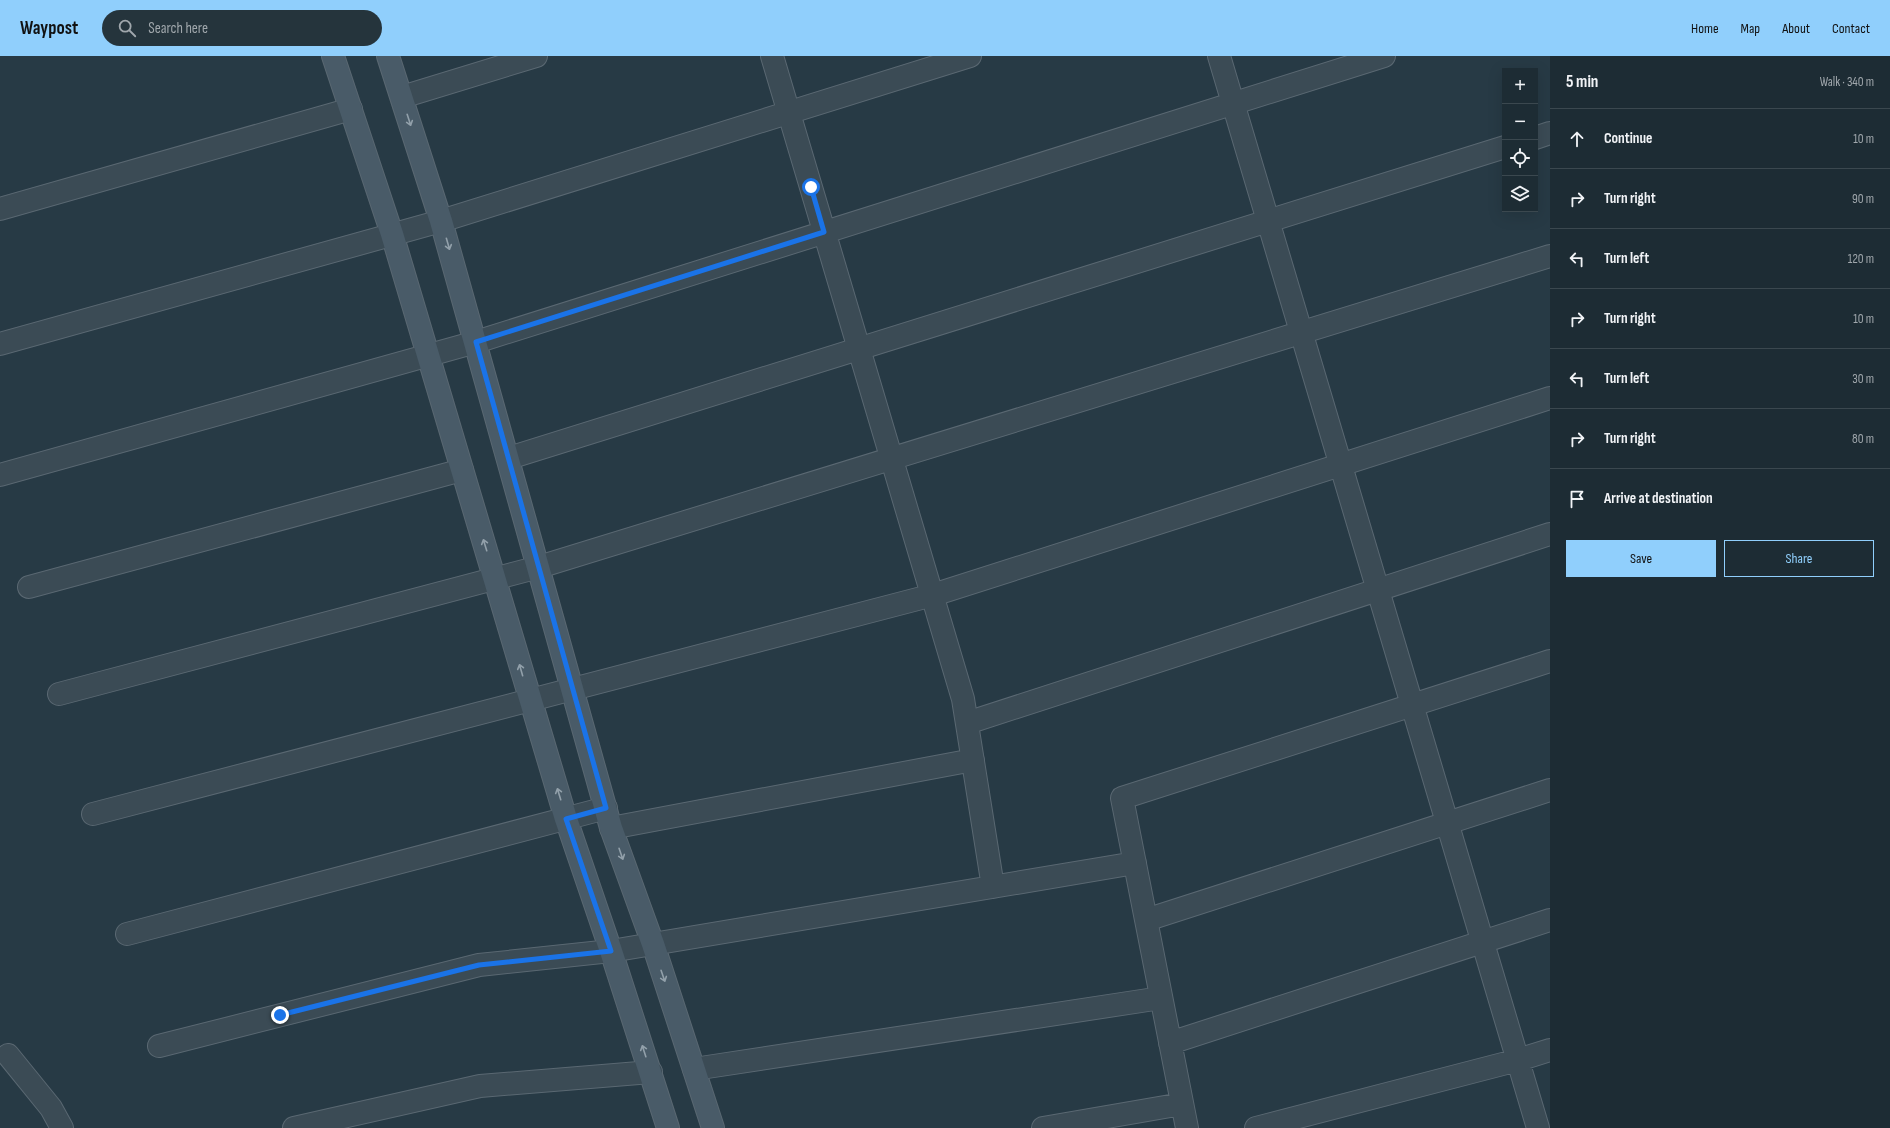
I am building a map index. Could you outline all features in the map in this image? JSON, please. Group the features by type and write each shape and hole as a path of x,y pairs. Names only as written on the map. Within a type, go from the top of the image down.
{"main road":[{"path":"332,56 392,234 566,819 651,1072 668,1128"},
{"path":"388,56 441,221 476,342 572,691 609,818 713,1128"}],"street":[{"path":"402,97 536,56"},
{"path":"772,56 963,699 993,887"},
{"path":"0,344 441,221 970,56"},
{"path":"1219,56 1538,1128"},
{"path":"0,475 428,354 476,342 1384,56"},
{"path":"0,209 351,109"},
{"path":"1538,137 1550,133"},
{"path":"508,458 1502,148"},
{"path":"60,694 538,567 1550,256"},
{"path":"93,814 572,691 933,595 1550,398"},
{"path":"29,587 462,470"},
{"path":"967,723 1550,534"},
{"path":"1187,1128 1122,798 1550,661"},
{"path":"127,934 566,819 609,818 973,760"},
{"path":"1146,920 1550,790"},
{"path":"159,1046 479,965 611,951 1135,863"},
{"path":"1170,1042 1550,920"},
{"path":"694,1069 1161,998"},
{"path":"1256,1128 1518,1060 1550,1050"},
{"path":"8,1055 51,1108 62,1128"},
{"path":"294,1128 480,1086 651,1072"},
{"path":"1043,1128 1182,1104"}],"route":[{"path":"280,1015 479,965 611,951 566,819 606,808 572,691 476,342 824,232 811,187"}]}
